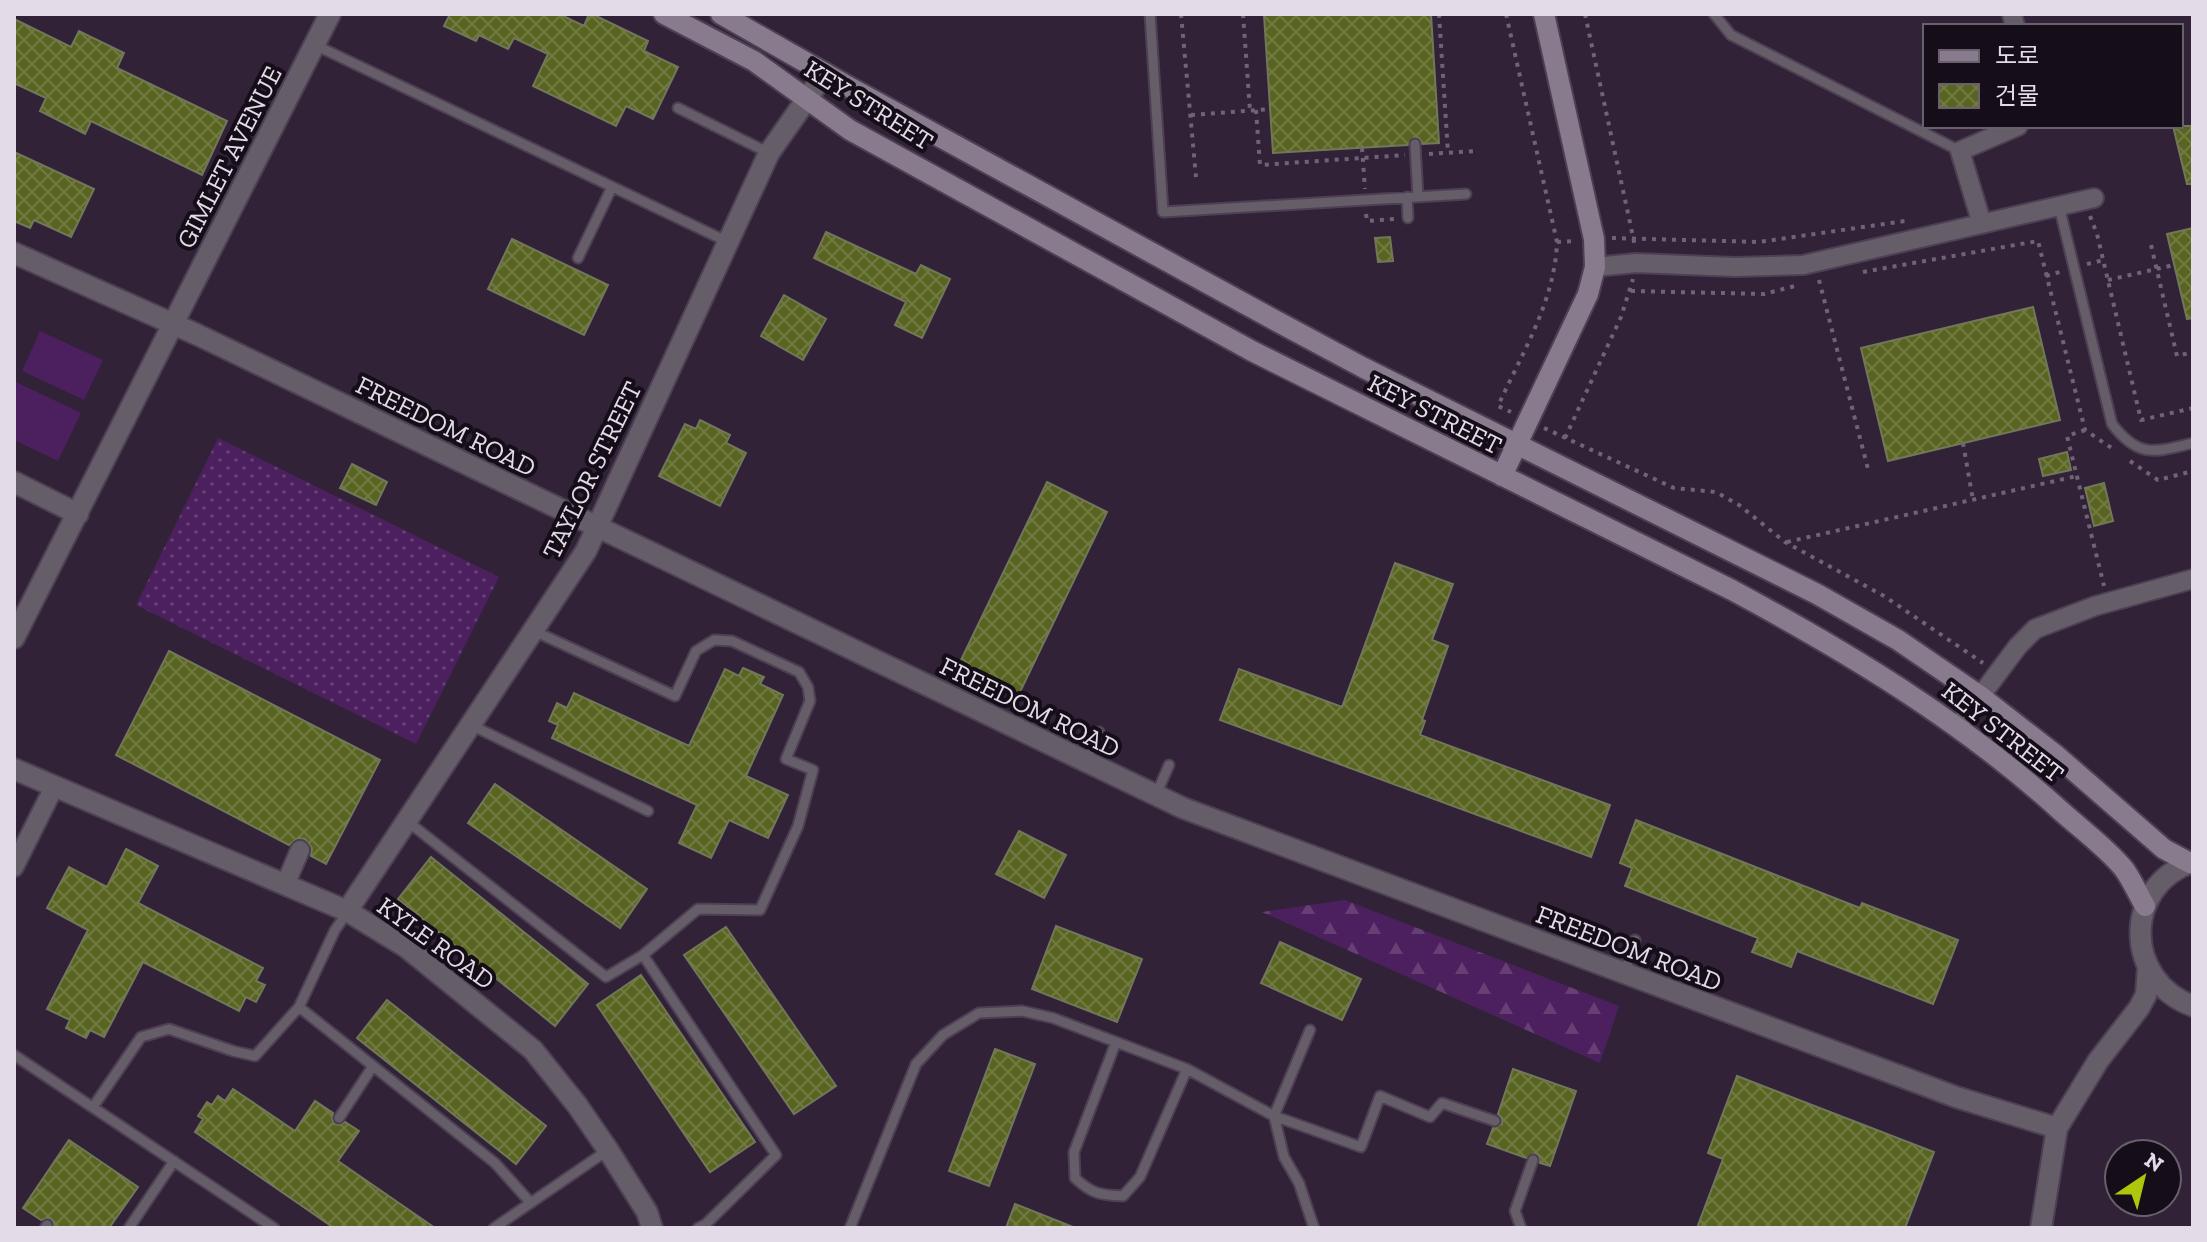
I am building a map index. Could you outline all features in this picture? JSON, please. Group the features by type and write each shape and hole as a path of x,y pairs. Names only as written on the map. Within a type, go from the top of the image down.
{"main road":[{"name":"KEY STREET","path":"664,14 754,61 850,130 1252,351 1801,626 1882,674 1958,726 2040,792 2124,869 2145,906"},
{"name":"KEY STREET","path":"721,14 1364,368 1817,594 1898,640 1980,696 2057,756 2157,844 2192,862"},
{"path":"1502,476 1588,294 1595,267 1594,239 1544,14"}],"street":[{"name":"GIMLET AVENUE","path":"14,638 330,14"},
{"name":"TAYLOR STREET","path":"347,911 586,551 769,153 825,73"},
{"path":"1982,224 1960,151 2013,128"},
{"path":"1595,267 1636,263 1735,267 1803,265 2094,198"},
{"name":"FREEDOM ROAD","path":"14,253 175,324 1183,808 1956,1097 2057,1128"},
{"path":"14,482 78,514"},
{"path":"1958,726 2018,646 2035,629 2108,602 2193,579"},
{"name":"KYLE ROAD","path":"14,769 347,911 406,947 533,1050 608,1150 647,1212 652,1228"},
{"path":"14,867 54,787"},
{"path":"285,885 300,850"},
{"path":"2186,1003 2158,983 2148,967 2140,937 2145,906 2163,879 2192,862"},
{"path":"2041,1228 2057,1128 2104,1051 2139,1008 2146,995 2148,967"},
{"path":"2139,1008 2151,1002 2186,1003"}],"lane":[{"path":"1150,14 1163,212 1466,194"},
{"path":"1714,14 1731,35 1960,151"},
{"path":"315,45 728,242"},
{"path":"678,108 769,153"},
{"path":"1415,150 1418,197"},
{"path":"578,258 612,187"},
{"path":"1407,197 1408,218"},
{"path":"2059,206 2112,424 2131,443 2155,452 2193,443"},
{"path":"407,821 606,977 643,955 698,909 760,910 798,826 813,770 786,759 810,701 808,687 799,672 732,641 714,640 696,651 675,696 534,631"},
{"path":"471,725 648,811"},
{"path":"1085,762 1099,732"},
{"path":"1155,795 1169,765"},
{"path":"93,1107 141,1037 169,1029 255,1056 299,1007 347,911"},
{"path":"1624,975 1635,940"},
{"path":"643,955 776,1155 706,1224 698,1228"},
{"path":"299,1007 495,1163 530,1202"},
{"path":"850,1228 916,1064 943,1035 979,1013 1022,1011 1053,1018 1187,1069 1274,1116 1361,1147 1380,1096 1430,1117 1442,1103 1495,1121"},
{"path":"1310,1030 1274,1116 1284,1157 1299,1183 1314,1228"},
{"path":"1116,1042 1074,1152 1075,1178 1089,1191 1123,1196 1140,1177 1187,1069"},
{"path":"14,1055 274,1228"},
{"path":"339,1118 373,1066"},
{"path":"494,1228 608,1150"},
{"path":"1521,1228 1515,1211 1533,1160"},
{"path":"129,1228 174,1161"}],"path":[{"path":"1181,14 1196,177"},
{"path":"1243,14 1260,165 1363,158 1415,150 1448,153 1475,151"},
{"path":"1439,14 1448,153"},
{"path":"1506,14 1557,242 1550,295 1498,406 1674,488 1716,492 1739,505 1785,542 1884,596 1998,673"},
{"path":"1585,14 1635,237 1759,242 1914,219"},
{"path":"1191,115 1270,109"},
{"path":"1362,148 1367,221 1408,218"},
{"path":"2097,234 2141,420 2193,408"},
{"path":"1850,275 2038,241"},
{"path":"2151,245 2177,356 2193,352"},
{"path":"2108,280 2174,265"},
{"path":"1565,438 1631,291 1764,294 1819,280 1868,469"},
{"path":"2085,430 2067,436 2108,602"},
{"path":"1963,443 1973,500"},
{"path":"1785,542 2077,476"}],"green space":[{"path":"40,331 103,360 84,400 22,371"},
{"path":"14,381 81,413 58,461 14,440"},
{"path":"218,438 499,577 416,744 136,605"},
{"path":"1345,900 1619,1006 1600,1063 1262,912"}],"building":[{"path":"450,14 559,14 584,26 589,14 592,14 648,41 644,51 678,67 653,119 626,106 616,126 533,86 548,54 514,38 508,49 479,35 476,41 444,26"},
{"path":"1431,14 1439,143 1422,144 1419,138 1414,137 1408,145 1273,153 1264,15"},
{"path":"14,19 71,47 79,31 124,53 117,68 227,121 202,175 91,121 85,134 40,111 46,98 14,83"},
{"path":"2193,126 2193,184 2187,184 2173,128"},
{"path":"14,152 94,189 71,237 34,220 30,228 14,221"},
{"path":"2193,228 2193,318 2187,319 2167,234"},
{"path":"826,232 916,274 921,265 950,279 922,338 895,325 906,302 814,258"},
{"path":"1390,237 1393,261 1378,262 1375,238"},
{"path":"512,239 608,285 584,335 488,289"},
{"path":"784,295 826,319 803,360 761,336"},
{"path":"2033,307 2060,420 1888,461 1861,348"},
{"path":"700,420 730,435 726,443 746,453 720,506 659,476 685,424 696,429"},
{"path":"2067,452 2071,470 2043,476 2039,459"},
{"path":"352,464 387,482 376,505 340,488"},
{"path":"1047,482 1107,512 1019,694 959,664"},
{"path":"2104,483 2113,521 2094,526 2085,488"},
{"path":"1395,563 1453,584 1432,640 1448,646 1422,720 1425,721 1420,735 1610,805 1591,857 1220,720 1239,669 1342,707"},
{"path":"169,651 380,760 326,864 311,856 312,848 305,839 298,838 289,845 116,755"},
{"path":"743,668 764,677 760,684 783,695 746,776 788,795 768,838 729,820 711,858 679,843 697,805 552,738 558,725 549,721 557,703 567,708 574,693 689,746 725,669 739,676"},
{"path":"495,784 647,889 620,928 468,823"},
{"path":"1636,820 1860,908 1862,903 1958,940 1933,1004 1797,951 1791,967 1752,952 1758,938 1625,886 1632,868 1620,863"},
{"path":"1019,831 1066,855 1044,898 996,874"},
{"path":"126,849 158,866 138,903 263,968 256,981 265,985 256,1002 246,997 239,1011 143,962 104,1037 90,1030 86,1038 66,1028 70,1020 47,1009 88,930 47,908 69,867 107,887"},
{"path":"431,857 588,984 555,1026 398,899"},
{"path":"1056,926 1142,959 1117,1022 1032,989"},
{"path":"726,927 836,1086 794,1114 684,955"},
{"path":"1280,942 1361,979 1342,1020 1261,983"},
{"path":"641,975 755,1142 710,1172 597,1005"},
{"path":"387,1000 546,1126 516,1164 357,1038"},
{"path":"995,1049 1035,1064 989,1186 949,1171"},
{"path":"1513,1069 1576,1091 1550,1166 1540,1163 1535,1153 1526,1158 1487,1144 1493,1128 1502,1124 1498,1114"},
{"path":"1737,1076 1934,1152 1905,1228 1697,1228 1723,1159 1708,1153"},
{"path":"233,1089 295,1131 315,1101 333,1113 334,1124 345,1122 359,1131 338,1161 435,1228 334,1228 195,1132 203,1119 198,1116 207,1102 212,1105 218,1096 225,1101"},
{"path":"69,1140 138,1187 109,1228 54,1228 50,1218 41,1220 23,1208"},
{"path":"1015,1204 1073,1227 1073,1228 1006,1228"}]}
